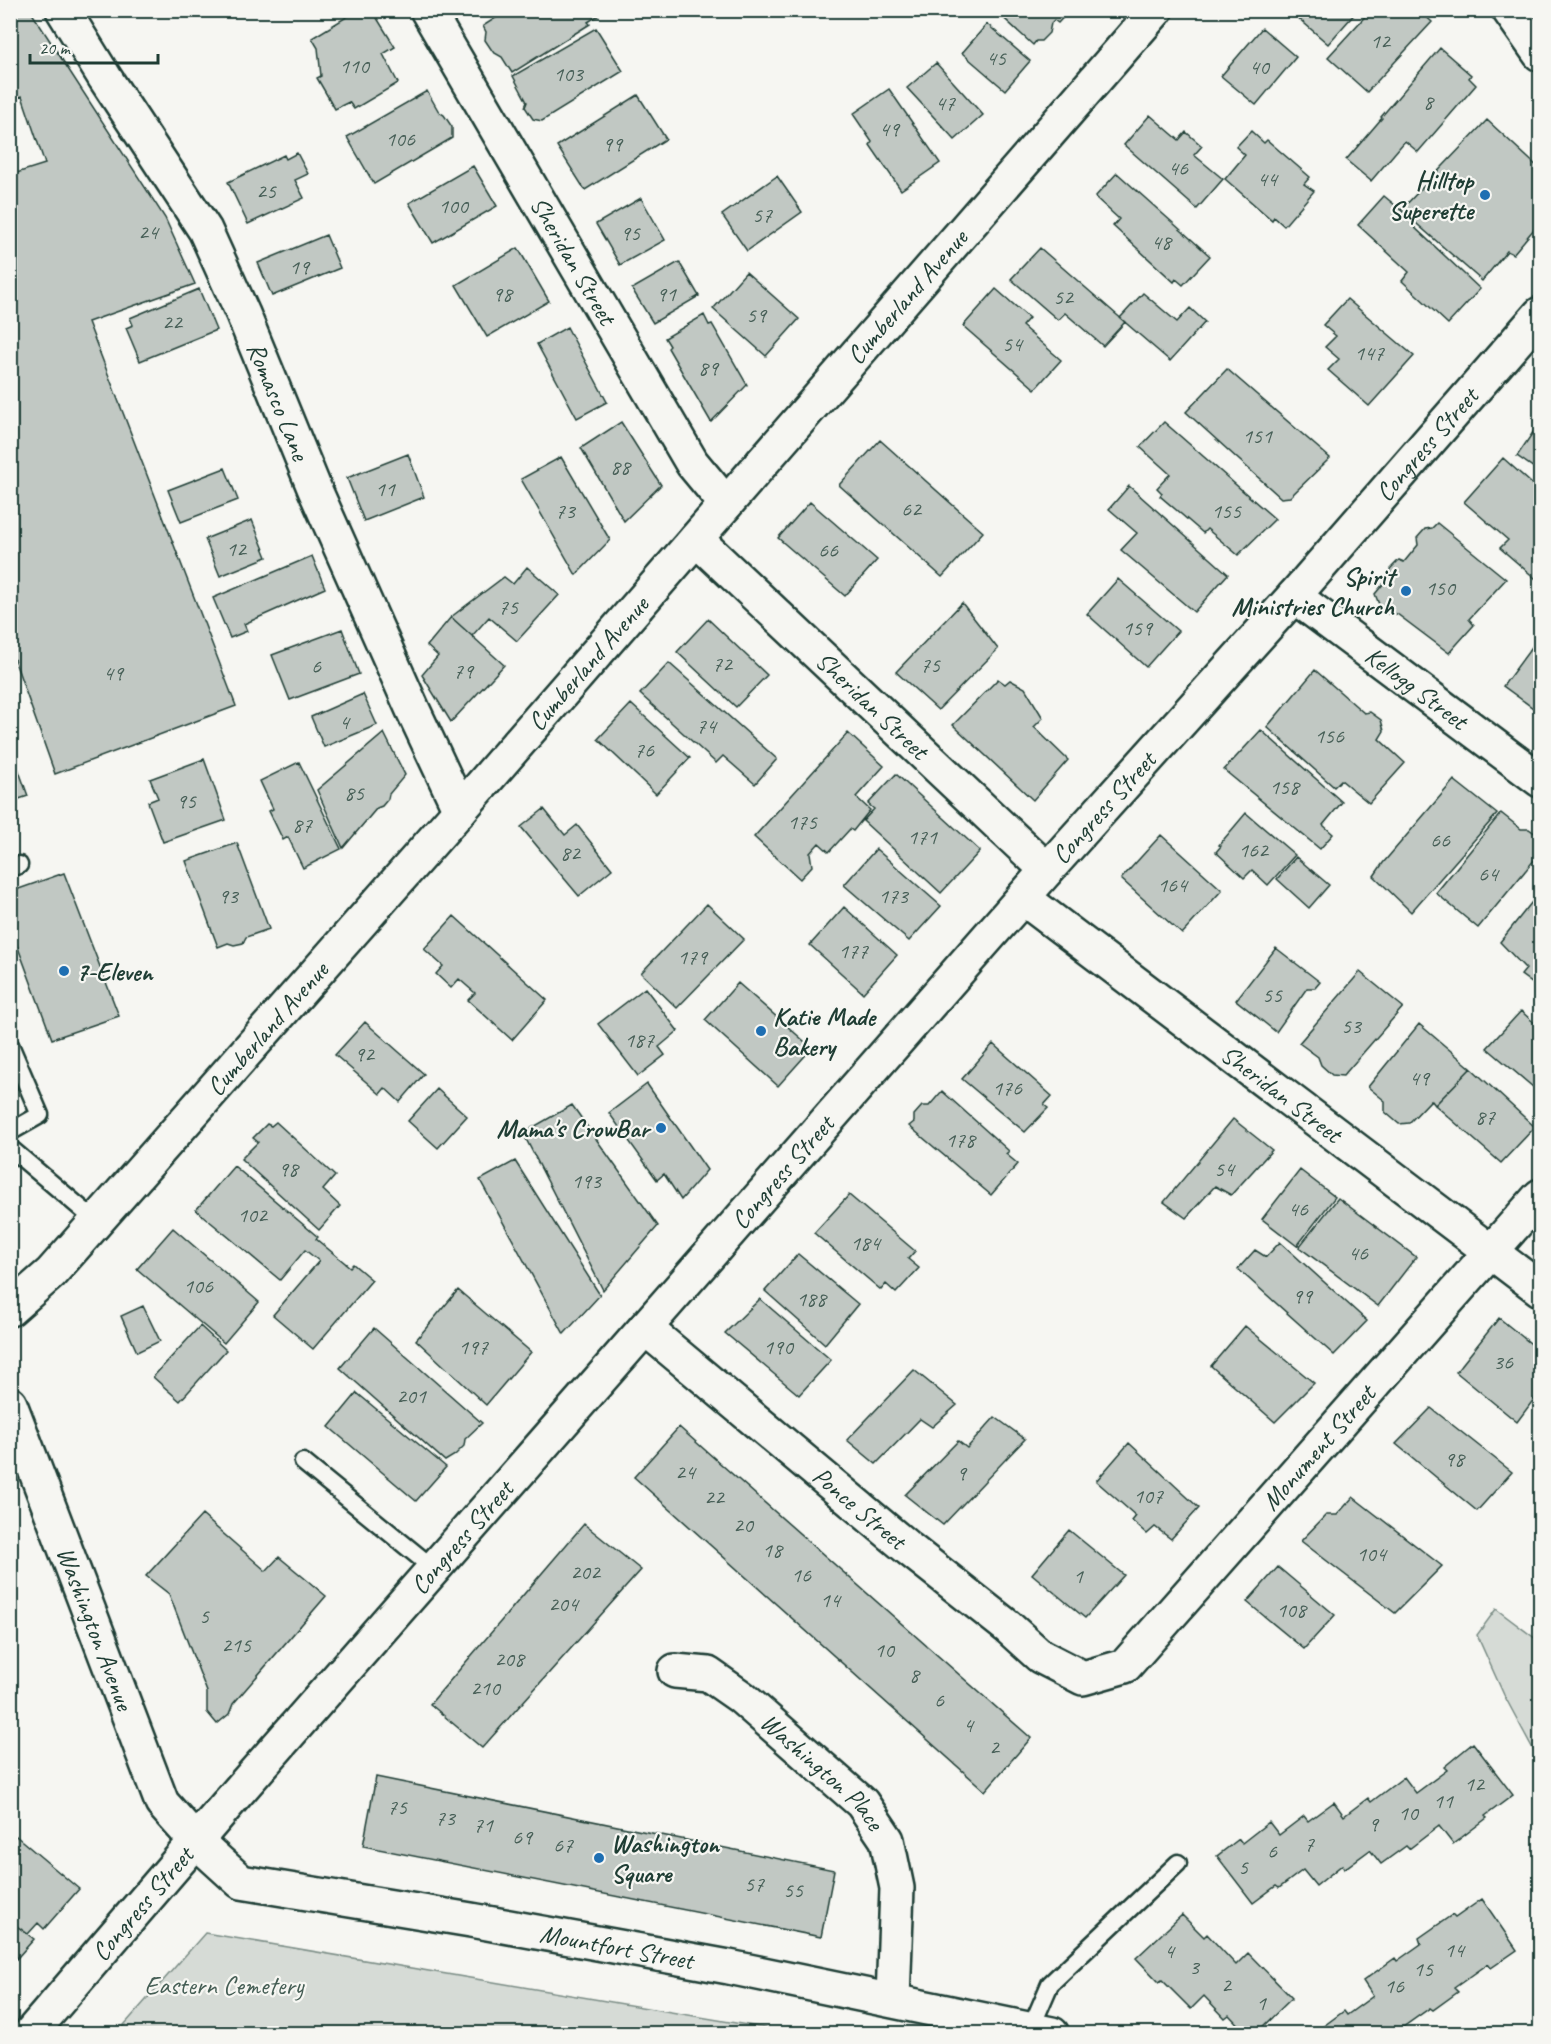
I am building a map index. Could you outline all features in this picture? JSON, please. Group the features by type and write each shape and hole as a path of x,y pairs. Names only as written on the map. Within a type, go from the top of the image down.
{"street":[{"name":"Romasco Lane","path":"63,10 205,230 243,314 325,511 413,711 460,810"},
{"name":"Sheridan Street","path":"427,10 692,463 726,504"},
{"name":"Cumberland Avenue","path":"10,1310 51,1273 460,810 1156,10"},
{"path":"1509,10 1540,54"},
{"name":"Congress Street","path":"30,2034 196,1841 1047,870 1294,596 1540,314"},
{"name":"Sheridan Street","path":"696,539 1047,870"},
{"name":"Kellogg Street","path":"1294,596 1540,780"},
{"name":"Sheridan Street","path":"1023,898 1540,1289"},
{"name":"Monument Street","path":"1083,1678 1125,1666 1540,1196"},
{"name":"Ponce Street","path":"645,1328 909,1549 1008,1627 1040,1656 1083,1678"},
{"name":"Washington Avenue","path":"10,1404 162,1803 196,1841"},
{"name":"Washington Place","path":"675,1671 708,1674 741,1697 862,1803 887,1840 897,1888 893,1999"},
{"name":"Mountfort Street","path":"196,1841 241,1882 483,1922 729,1967 1041,2031"}],"lane":[{"path":"10,1045 40,1115 10,1132"},
{"path":"10,1148 96,1221"},
{"path":"303,1462 434,1569"},
{"path":"1041,2031 1050,1984 1178,1863"}],"green space":[{"path":"1496,1609 1540,1642 1540,1762 1504,1695 1477,1635"},
{"name":"Eastern Cemetery","path":"205,1933 794,2033 117,2033"}],"building":[{"path":"10,10 30,10 165,218 195,284 88,322 236,706 55,774 14,659 10,660 10,175 45,164 22,96 12,100 10,94"},
{"path":"358,10 372,10 395,47 383,54 398,83 354,109 349,102 335,109 317,78 321,76 318,48 312,38"},
{"path":"508,10 597,10 599,15 588,22 590,24 512,73 502,57 493,52 485,40 486,32 483,26"},
{"path":"995,10 1070,10 1058,23 1054,20 1049,33 1033,45"},
{"path":"1289,10 1358,10 1328,44"},
{"path":"1371,10 1419,10 1432,22 1367,92 1328,57"},
{"path":"987,24 1030,61 1005,90 962,53"},
{"path":"596,28 623,71 542,121 533,119 525,107 527,102 513,76"},
{"path":"1262,28 1296,57 1256,105 1221,76"},
{"path":"1440,48 1471,75 1469,78 1476,85 1418,152 1405,141 1371,181 1346,160"},
{"path":"936,63 983,115 955,140 907,88"},
{"path":"889,89 940,163 901,190 870,145 872,142 853,114"},
{"path":"427,91 439,112 444,115 452,127 452,138 374,184 347,137"},
{"path":"638,95 666,139 585,190 557,146"},
{"path":"1150,115 1179,140 1186,132 1202,146 1194,155 1223,179 1197,209 1124,145"},
{"path":"1487,120 1540,169 1540,222 1513,254 1507,251 1482,281 1401,210"},
{"path":"1251,131 1264,143 1267,140 1310,177 1304,184 1314,191 1284,226 1274,217 1272,220 1225,179 1245,155 1236,147"},
{"path":"297,153 308,174 295,180 304,198 248,224 228,182 284,155 286,159"},
{"path":"473,166 497,206 433,243 409,203"},
{"path":"1117,173 1210,256 1183,285 1176,279 1174,282 1113,226 1119,219 1095,197"},
{"path":"777,176 802,212 747,251 722,215"},
{"path":"1384,196 1413,220 1411,224 1480,289 1448,324 1402,281 1409,272 1358,225"},
{"path":"641,198 665,240 620,265 596,224"},
{"path":"326,235 340,268 272,296 258,263"},
{"path":"518,248 549,301 487,337 456,285"},
{"path":"1040,248 1125,322 1103,346 1065,313 1058,320 1011,279"},
{"path":"679,262 699,296 653,323 632,289"},
{"path":"746,272 799,319 766,356 713,309"},
{"path":"199,289 216,330 140,361 126,328 133,325 130,318"},
{"path":"996,289 1029,318 1022,326 1061,360 1035,389 963,326"},
{"path":"1143,293 1177,322 1190,308 1205,322 1170,361 1120,318"},
{"path":"1347,299 1414,356 1369,406 1328,370 1339,359 1325,347 1336,336 1323,325"},
{"path":"704,315 709,325 712,324 747,385 711,422 668,348 670,346 665,338"},
{"path":"567,327 607,402 577,418 537,344"},
{"path":"1227,369 1330,458 1290,497 1281,498 1186,412"},
{"path":"621,422 661,485 624,521 581,448"},
{"path":"1164,422 1275,519 1238,555 1207,529 1203,533 1160,496 1162,493 1157,488 1170,474 1140,447"},
{"path":"1540,422 1540,472 1517,456"},
{"path":"880,440 983,532 942,577 839,485"},
{"path":"408,454 424,497 364,521 347,478"},
{"path":"561,457 610,540 576,575 521,479"},
{"path":"1503,458 1540,491 1540,573 1536,579 1500,548 1508,540 1464,502"},
{"path":"225,468 238,500 181,522 168,490"},
{"path":"1129,486 1228,574 1194,612 1121,550 1137,533 1109,509"},
{"path":"810,502 877,560 845,596 778,538"},
{"path":"252,520 267,557 220,576 205,539"},
{"path":"1437,523 1506,579 1469,619 1474,625 1449,653 1397,614 1388,614 1380,607 1375,594 1389,577 1390,569 1399,560 1404,562 1418,545 1417,538 1425,529 1432,528"},
{"path":"312,556 325,588 244,624 247,631 230,638 213,598"},
{"path":"527,567 559,595 517,641 489,617 472,636 451,617 504,577 513,584"},
{"path":"1118,579 1178,631 1146,667 1087,614"},
{"path":"962,603 998,649 938,710 896,672"},
{"path":"451,617 504,665 451,722 422,675 438,656 427,646"},
{"path":"708,619 767,675 736,707 677,652"},
{"path":"342,629 359,674 290,700 272,655"},
{"path":"1540,636 1540,713 1503,686"},
{"path":"669,663 777,759 755,784 723,756 716,763 640,694"},
{"path":"1315,670 1364,713 1370,712 1381,720 1384,731 1379,739 1405,763 1369,803 1341,780 1334,787 1267,727"},
{"path":"998,679 1005,684 1010,680 1025,688 1043,718 1034,727 1068,760 1033,800 953,725"},
{"path":"363,694 377,725 324,747 311,717"},
{"path":"631,704 690,758 656,794 598,739"},
{"path":"1261,730 1342,802 1323,825 1333,834 1320,849 1224,770"},
{"path":"384,733 405,775 389,794 388,799 377,808 343,848 317,790"},
{"path":"848,733 884,766 856,797 870,810 853,831 850,829 829,852 819,843 810,853 812,866 800,879 754,837"},
{"path":"10,746 28,796 10,802"},
{"path":"204,759 226,820 163,842 148,802 158,798 150,779"},
{"path":"299,762 341,849 303,868 288,837 283,840 269,811 273,809 260,781"},
{"path":"896,774 980,851 941,893 863,821 874,809 868,804"},
{"path":"1454,780 1497,814 1411,912 1374,876"},
{"path":"544,809 565,835 577,825 612,869 579,896 521,827"},
{"path":"1246,813 1295,855 1268,885 1252,870 1244,878 1216,852 1221,846 1219,845"},
{"path":"1501,813 1521,829 1529,829 1540,837 1540,853 1478,928 1436,893"},
{"path":"1161,835 1222,890 1182,934 1121,879"},
{"path":"237,843 269,929 246,937 243,943 234,945 228,943 218,947 186,861"},
{"path":"876,849 941,906 909,941 844,885"},
{"path":"1296,857 1329,885 1309,908 1277,879"},
{"name":"7-Eleven","path":"64,873 119,1016 52,1039 10,926 10,892"},
{"path":"1540,892 1540,989 1521,975 1526,969 1500,942"},
{"path":"707,904 744,939 677,1008 641,973"},
{"path":"844,907 897,955 863,993 810,945"},
{"path":"454,916 547,1000 512,1040 468,1000 475,993 459,979 451,988 436,974 443,966 424,949"},
{"path":"1276,948 1320,982 1315,988 1307,988 1276,1032 1236,1000"},
{"path":"1360,972 1403,1007 1343,1076 1332,1075 1321,1065 1318,1057 1299,1043"},
{"path":"738,983 812,1048 778,1086 705,1020"},
{"path":"645,988 678,1031 659,1047 665,1055 638,1076 598,1024"},
{"path":"1521,1011 1540,1028 1540,1093 1487,1048"},
{"path":"365,1022 424,1074 400,1102 385,1088 380,1094 335,1055"},
{"path":"1419,1024 1471,1068 1435,1105 1431,1100 1409,1123 1399,1124 1385,1112 1385,1101 1368,1087"},
{"path":"993,1044 1052,1096 1044,1105 1048,1108 1025,1132 962,1079"},
{"path":"1471,1068 1535,1127 1501,1163 1435,1105"},
{"path":"10,1073 17,1089 10,1091"},
{"path":"647,1084 707,1170 681,1200 664,1174 657,1180 609,1113"},
{"path":"437,1089 467,1116 438,1148 408,1121"},
{"path":"942,1091 1009,1151 1006,1154 1018,1164 991,1195 909,1126 914,1122 914,1115 922,1106 929,1106"},
{"path":"572,1105 658,1226 603,1290 523,1133"},
{"path":"1233,1119 1272,1150 1231,1195 1215,1186 1186,1218 1164,1202"},
{"path":"276,1122 335,1176 323,1190 340,1206 319,1230 241,1159 258,1142 253,1138 267,1124 271,1126"},
{"path":"515,1161 600,1295 564,1334 480,1180"},
{"path":"234,1166 318,1237 316,1239 350,1267 353,1264 372,1280 313,1349 273,1315 319,1261 305,1250 280,1280 196,1210"},
{"path":"1300,1170 1335,1197 1297,1246 1262,1219"},
{"path":"849,1195 915,1251 908,1259 919,1268 896,1293 886,1284 881,1290 814,1233"},
{"path":"1338,1198 1416,1257 1378,1306 1299,1247"},
{"path":"173,1228 259,1302 224,1343 137,1269"},
{"path":"1280,1242 1367,1321 1334,1355 1238,1269 1255,1250 1266,1257"},
{"path":"798,1254 858,1304 825,1344 765,1291"},
{"path":"458,1290 531,1352 486,1405 416,1340"},
{"path":"760,1299 831,1360 799,1395 725,1333"},
{"path":"143,1306 160,1341 137,1352 121,1316"},
{"path":"1499,1318 1540,1351 1540,1391 1517,1422 1456,1372"},
{"path":"200,1326 226,1350 180,1401 153,1377"},
{"path":"1245,1326 1314,1383 1275,1422 1211,1366"},
{"path":"374,1328 482,1423 465,1439 464,1446 445,1461 340,1368"},
{"path":"914,1370 957,1405 932,1427 920,1419 876,1464 847,1440"},
{"path":"357,1393 446,1467 416,1501 329,1427"},
{"path":"1431,1408 1512,1472 1477,1511 1396,1444"},
{"path":"995,1417 1025,1439 943,1525 905,1495 958,1441 967,1448"},
{"path":"679,1427 1031,1738 985,1791 634,1477"},
{"path":"679,1427 1031,1738 985,1791 634,1477"},
{"path":"1129,1443 1199,1508 1171,1539 1155,1527 1147,1534 1132,1521 1136,1516 1096,1481"},
{"path":"1353,1497 1442,1566 1395,1613 1301,1541 1326,1515 1337,1515"},
{"path":"202,1515 266,1571 279,1557 326,1596 233,1704 229,1714 217,1724 207,1712 207,1692 169,1594 146,1576"},
{"path":"584,1524 641,1570 482,1748 430,1704"},
{"path":"584,1524 641,1570 482,1748 430,1704"},
{"path":"1069,1530 1124,1575 1085,1618 1032,1574"},
{"path":"1278,1567 1335,1615 1304,1649 1247,1602"},
{"path":"1473,1743 1513,1795 1453,1844 1439,1826 1409,1849 1406,1846 1381,1864 1370,1850 1344,1869 1342,1865 1316,1886 1303,1870 1279,1888 1276,1886 1253,1903 1217,1856 1239,1839 1242,1843 1269,1822 1279,1835 1304,1816 1308,1821 1334,1802 1344,1816 1368,1798 1371,1802 1404,1777 1416,1793 1447,1770 1444,1767"},
{"name":"Washington Square","path":"376,1777 834,1870 821,1937 363,1846"},
{"name":"Washington Square","path":"376,1777 834,1870 821,1937 363,1846"},
{"path":"10,1831 79,1889 44,1929 38,1923 28,1934 10,1921"},
{"path":"1482,1899 1517,1950 1491,1968 1488,1964 1454,1988 1458,1992 1399,2030 1401,2034 1313,2034 1344,2011 1347,2015 1373,1996 1363,1981 1395,1958 1397,1961 1421,1944 1419,1938 1452,1915 1455,1918"},
{"path":"1182,1915 1204,1937 1207,1934 1236,1965 1248,1953 1292,1998 1255,2034 1247,2034 1229,2015 1225,2018 1204,1996 1191,2009 1162,1980 1159,1982 1136,1958"},
{"path":"10,1921 34,1939 10,1966"}],"place":[{"name":"Hilltop Superette","path":"1485,195"},
{"name":"Spirit Ministries Church","path":"1406,591"},
{"name":"7-Eleven","path":"64,971"},
{"name":"Katie Made Bakery","path":"761,1031"},
{"name":"Mama's CrowBar","path":"661,1128"},
{"name":"Washington Square","path":"599,1858"}]}
